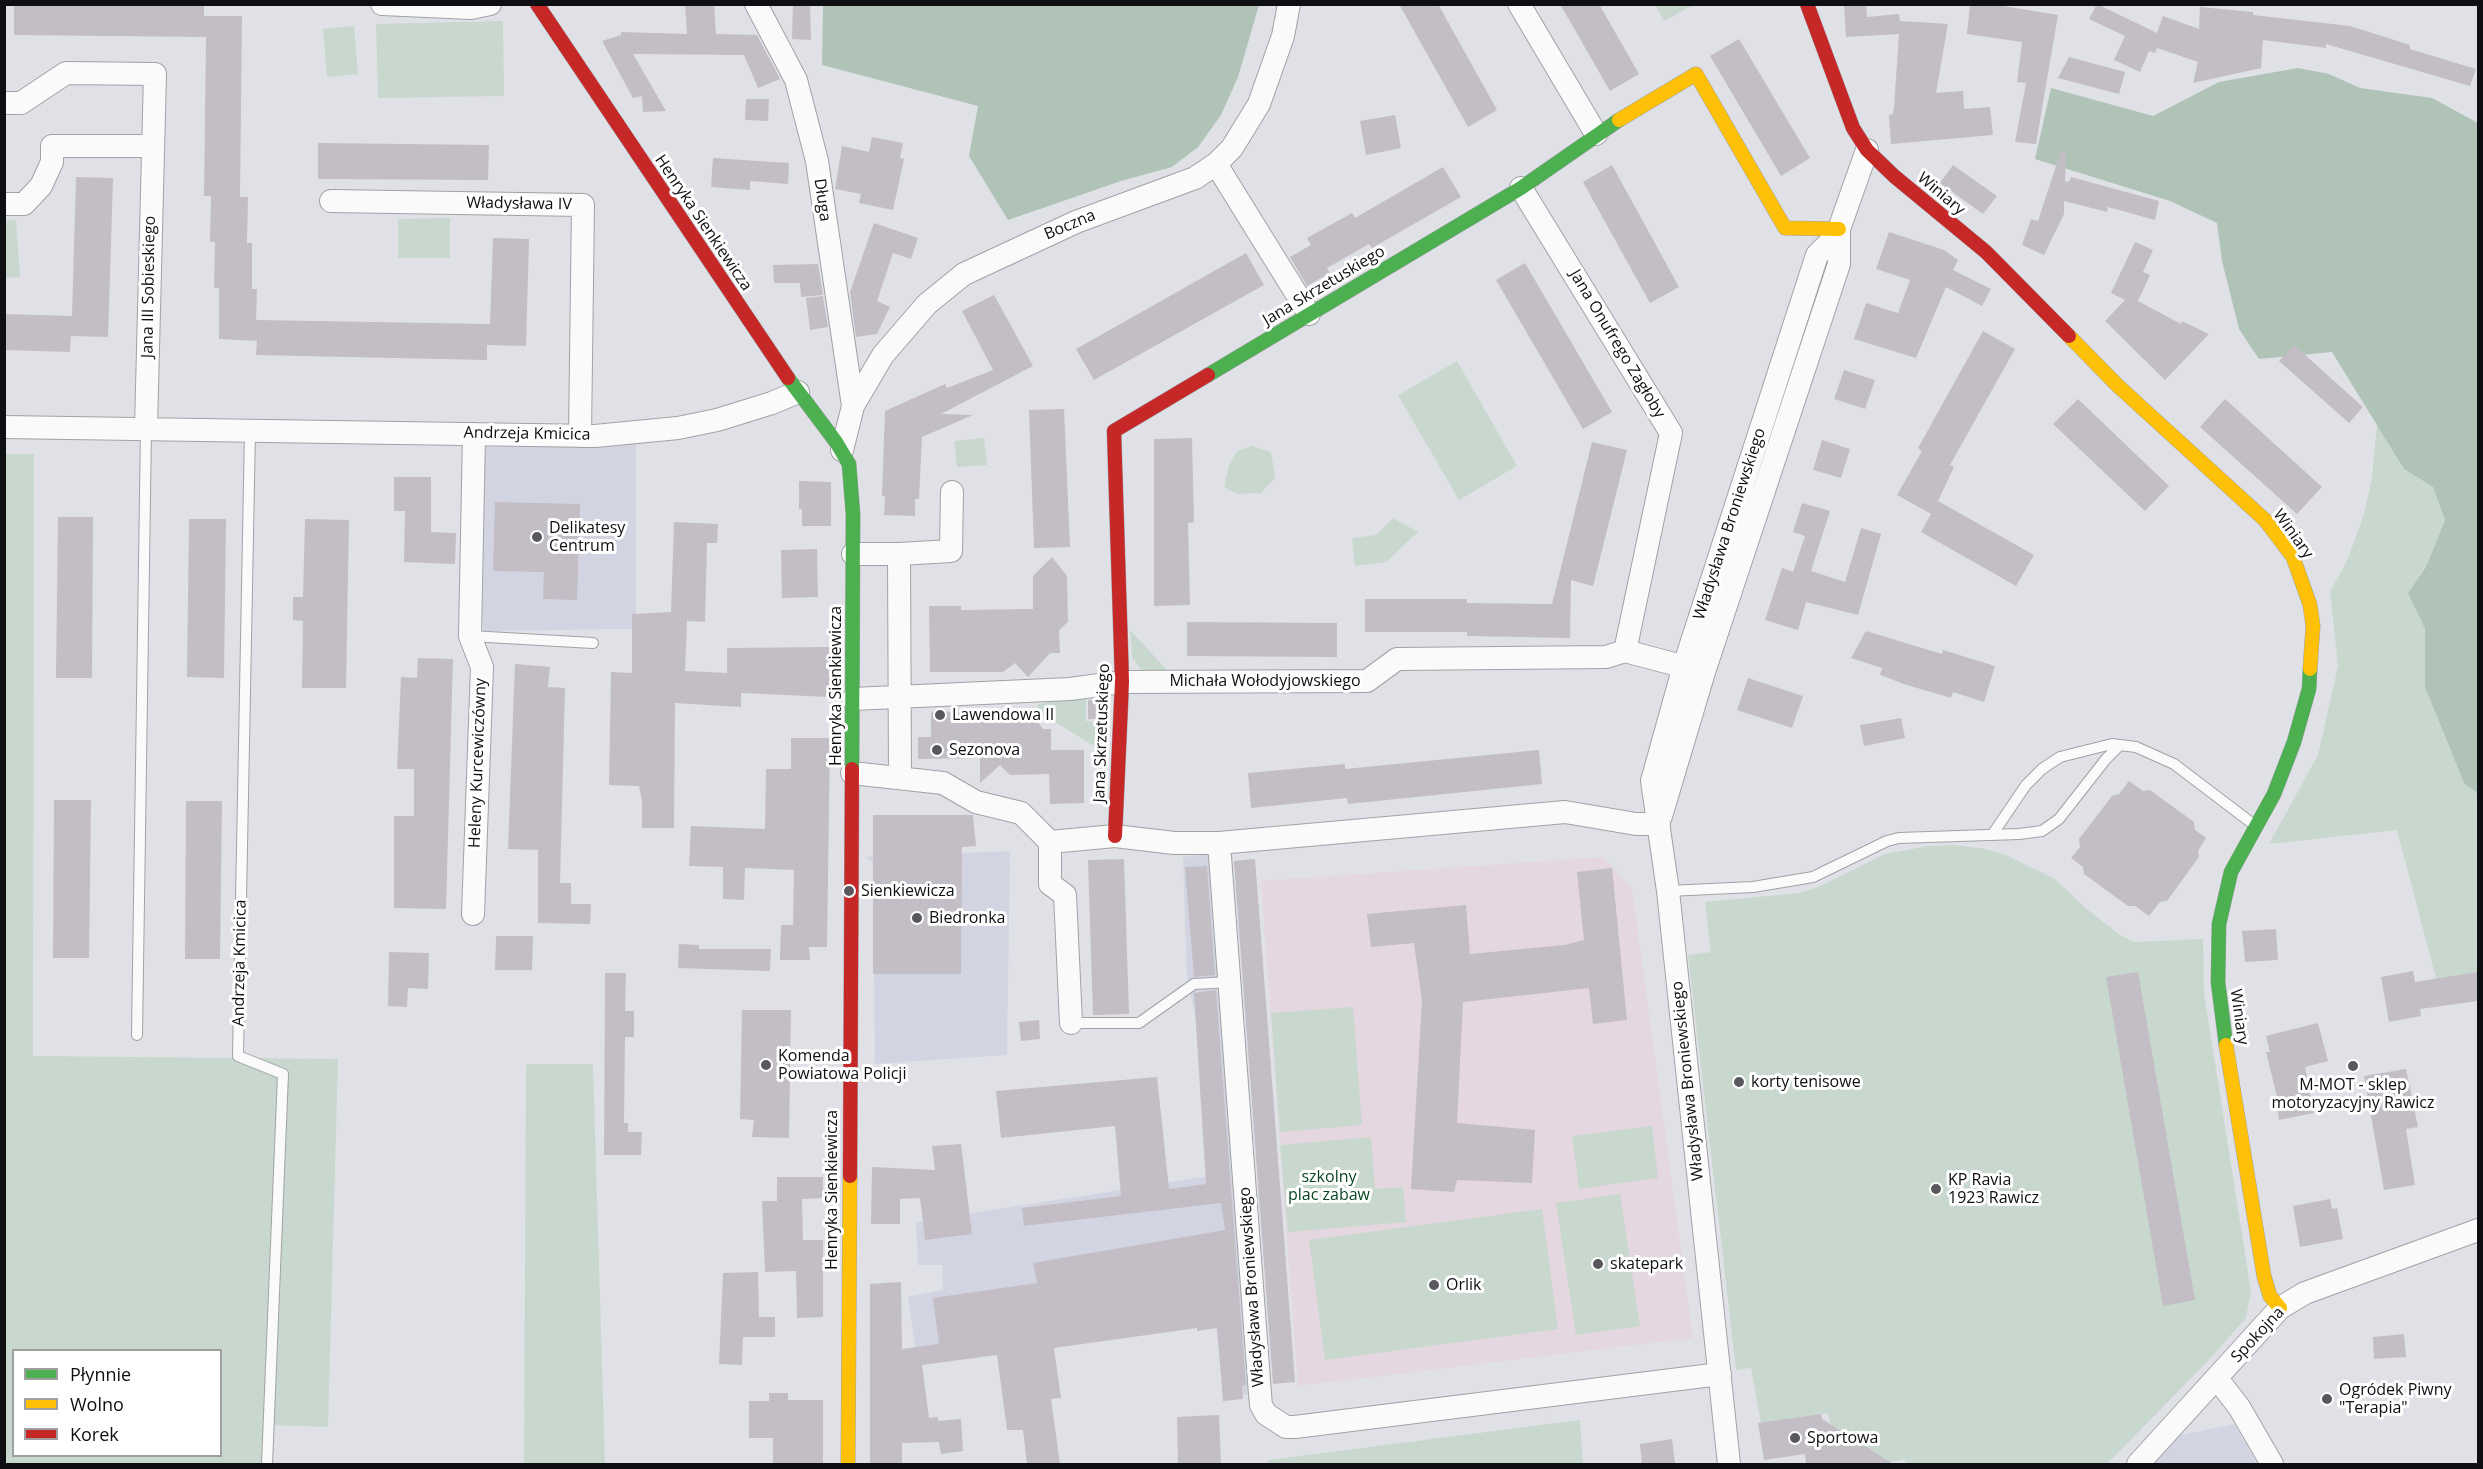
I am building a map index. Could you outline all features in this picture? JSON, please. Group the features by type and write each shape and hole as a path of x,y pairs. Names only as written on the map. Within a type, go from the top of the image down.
{"street":[{"path":"382,4 471,9 490,4"},
{"name":"Henryka Sienkiewicza","path":"537,4 772,357 842,450 849,464 853,554 853,699 848,1464"},
{"name":"Długa","path":"756,4 796,80 817,161 853,406"},
{"name":"Boczna","path":"842,450 853,406 883,355 927,304 964,274 1076,222 1195,178 1216,164 1232,148 1259,104 1283,36 1289,4"},
{"path":"1519,4 1596,134"},
{"name":"Winiary","path":"1807,4 1853,128 1867,150 1894,176 1986,252 2117,385 2265,520 2293,557 2310,605 2313,626 2312,673 2294,742 2274,794 2231,872 2219,924 2218,982 2264,1276 2270,1296 2280,1308"},
{"name":"Jana III Sobieskiego","path":"4,103 21,103 66,73 155,74 146,428"},
{"name":"Jana Skrzetuskiego","path":"1115,836 1122,682 1114,431 1521,188 1596,134 1696,74 1785,228 1838,232"},
{"path":"4,204 24,204 41,186 52,162 52,146 153,146"},
{"name":"Władysława Broniewskiego","path":"1729,1464 1659,824 1694,669 1839,264 1838,232 1867,150"},
{"path":"1216,164 1309,315"},
{"name":"Jana Onufrego Zagłoby","path":"1521,188 1671,433 1625,651"},
{"name":"Władysława IV","path":"332,201 583,205 580,436"},
{"name":"Andrzeja Kmicica","path":"4,427 580,436 678,428 751,410 798,392"},
{"name":"Heleny Kurcewiczówny","path":"473,914 482,667 470,636 474,434"},
{"path":"853,554 951,551 952,492"},
{"path":"899,554 900,777"},
{"name":"Michała Wołodyjowskiego","path":"853,699 1070,689 1122,682 1367,681 1397,659 1606,657 1625,651 1694,669"},
{"path":"852,773 943,783 976,802 1021,813 1050,842 1050,884 1065,895 1071,1023"},
{"path":"1050,842 1115,836 1174,843 1219,843 1565,812 1636,824 1659,824"},
{"name":"Władysława Broniewskiego","path":"1219,843 1261,1405 1273,1420 1286,1427 1295,1428 1720,1374"},
{"name":"Spokojna","path":"2138,1464 2218,1380 2280,1308 2305,1293 2478,1230"},
{"path":"2218,1380 2239,1407 2272,1464"}],"lane":[{"path":"136,1035 146,428"},
{"name":"Andrzeja Kmicica","path":"250,430 238,1056 283,1074 267,1464"},
{"path":"470,636 593,643"},
{"path":"1992,835 2026,785 2042,769 2060,757 2112,744 2136,747 2174,764 2256,826"},
{"path":"1668,891 1753,887 1813,877 1887,841 1899,838 2030,833 2050,827 2120,745"},
{"path":"1071,1023 1139,1023 1194,984 1229,982"}],"shaded area":[{"path":"636,443 636,629 483,631 479,447 612,447"},
{"path":"1010,851 1007,1055 875,1064 873,862 865,857"},
{"path":"1217,853 1260,1394 1224,1396 1216,1324 917,1359 908,1297 943,1290 942,1265 918,1265 916,1222 1208,1176 1199,1035 1187,976 1183,857"},
{"path":"1603,857 1632,888 1693,1338 1298,1386 1261,881"},
{"path":"2234,1424 2257,1464 2138,1464 2161,1439"}],"green space":[{"path":"823,4 1259,5 1238,77 1221,115 1198,147 1172,167 1121,181 1008,220 969,156 978,106 822,65"},
{"path":"1655,5 1693,5 1664,21"},
{"path":"503,21 504,96 378,98 376,24"},
{"path":"354,26 358,74 327,77 323,29"},
{"path":"2298,68 2329,74 2360,88 2432,98 2478,123 2478,794 2464,783 2425,687 2425,629 2408,593 2426,567 2445,520 2433,487 2404,469 2332,352 2259,359 2239,329 2222,261 2217,223 2170,201 2035,159 2051,88 2153,116 2219,82"},
{"path":"450,218 450,258 398,258 398,219"},
{"path":"16,220 20,277 5,278 5,221"},
{"path":"1457,361 1517,466 1459,500 1398,395"},
{"path":"2377,424 2404,469 2433,487 2445,520 2426,567 2408,593 2425,629 2425,687 2464,783 2478,794 2478,979 2438,986 2397,830 2269,844 2318,755 2338,666 2330,592 2347,561 2364,514 2372,478"},
{"path":"984,438 987,465 957,467 954,441"},
{"path":"1252,446 1271,452 1275,478 1261,493 1237,494 1224,487 1229,466 1237,451"},
{"path":"4,454 34,454 33,1056 338,1059 328,1427 269,1425 267,1464 5,1464"},
{"path":"1393,518 1418,532 1386,562 1355,566 1352,538 1376,535"},
{"path":"1130,630 1167,670 1147,672 1139,667 1132,656"},
{"path":"1107,693 1106,697 1086,698 1086,721 1107,723 1107,754 1037,711 1038,704"},
{"path":"1955,845 1986,849 2006,855 2055,879 2088,910 2120,935 2134,942 2203,939 2204,993 2251,1291 2246,1318 2208,1361 2107,1464 1906,1464 1905,1459 1888,1463 1831,1427 1828,1413 1761,1423 1751,1368 1736,1370 1688,955 1711,952 1705,902 1799,893 1818,887 1885,854 1928,846"},
{"path":"1353,1007 1362,1125 1280,1132 1271,1013"},
{"path":"526,1064 593,1064 605,1464 524,1464"},
{"path":"1652,1126 1658,1178 1579,1189 1572,1136"},
{"name":"szkolny plac zabaw","path":"1371,1137 1375,1189 1403,1187 1406,1222 1288,1232 1280,1145"},
{"name":"skatepark","path":"1620,1194 1640,1326 1576,1335 1556,1203"},
{"name":"Orlik","path":"1542,1209 1558,1329 1325,1360 1309,1240"},
{"path":"1580,1420 1583,1464 1268,1464 1268,1460"}],"building":[{"path":"14,4 204,4 204,16 242,16 240,197 248,197 247,243 252,243 252,289 257,289 256,320 490,324 493,238 529,239 526,346 487,345 487,360 256,355 257,341 219,339 219,288 214,288 215,242 210,242 211,196 204,196 206,37 14,35"},
{"path":"685,4 714,4 716,34 757,35 780,79 758,88 744,55 633,54 666,111 643,112 642,96 633,98 602,41 621,35 621,32 687,34"},
{"path":"793,4 810,4 811,40 792,39"},
{"path":"1399,4 1438,4 1497,110 1468,127"},
{"path":"1560,4 1599,4 1639,74 1610,91"},
{"path":"1844,4 1866,4 1867,17 1899,14 1900,21 1948,24 1936,93 1963,91 1964,109 1990,107 1993,135 1891,144 1889,115 1893,114 1894,108 1899,34 1846,37"},
{"path":"1970,4 1991,4 2058,15 2036,144 2015,142 2026,83 2017,82 2022,42 1967,34"},
{"path":"2097,4 2157,33 2163,16 2199,29 2200,7 2350,26 2410,45 2410,49 2476,69 2470,86 2326,44 2326,48 2263,40 2261,68 2193,83 2198,62 2157,48 2155,53 2149,51 2140,72 2114,60 2125,36 2089,19"},
{"path":"1739,39 1810,158 1781,176 1710,56"},
{"path":"2069,57 2125,72 2119,94 2058,78"},
{"path":"746,99 769,99 768,121 745,120"},
{"path":"1395,115 1401,148 1366,155 1360,121"},
{"path":"872,137 903,143 900,158 904,159 893,210 859,203 861,194 835,189 842,146 869,152"},
{"path":"318,143 489,145 488,180 318,179"},
{"path":"2061,151 2066,152 2065,181 2069,182 2071,177 2159,201 2155,220 2108,207 2107,212 2064,201 2064,214 2044,255 2022,245 2031,219 2038,221"},
{"path":"713,158 789,163 788,184 750,181 750,190 711,187"},
{"path":"1612,165 1679,287 1650,303 1583,182"},
{"path":"1953,165 1997,196 1983,214 1940,183"},
{"path":"1443,167 1461,197 1372,248 1369,244 1327,268 1330,273 1307,286 1290,257 1311,245 1307,238 1352,213 1355,218"},
{"path":"76,177 113,178 108,337 71,336 70,352 4,350 4,314 72,316"},
{"path":"874,223 918,238 911,259 893,253 877,301 890,307 877,334 856,337 850,292"},
{"path":"1889,232 1944,250 1958,260 1953,270 1991,289 1982,306 1946,287 1916,358 1854,339 1866,303 1898,313 1910,280 1876,269"},
{"path":"2135,242 2153,250 2143,272 2150,275 2138,301 2181,324 2182,321 2209,334 2165,380 2105,321 2125,300 2111,293"},
{"path":"1246,253 1264,285 1094,380 1076,349"},
{"path":"1525,263 1612,412 1583,429 1496,280"},
{"path":"818,264 823,295 801,297 800,283 774,283 773,265"},
{"path":"994,295 1033,366 941,414 973,415 922,437 919,499 915,499 915,516 884,515 885,496 882,496 885,411 945,384 947,388 993,370 962,311"},
{"path":"823,296 828,327 810,330 806,298"},
{"path":"1983,331 2015,349 1950,465 1954,467 1938,501 2034,555 2016,586 1921,532 1931,514 1897,495 1922,451 1918,448"},
{"path":"2294,345 2363,407 2349,423 2279,361"},
{"path":"1844,370 1875,380 1865,409 1834,399"},
{"path":"2078,399 2169,486 2145,511 2053,424"},
{"path":"2225,399 2322,487 2297,514 2200,427"},
{"path":"1064,409 1070,547 1034,548 1029,410"},
{"path":"1192,438 1194,522 1188,523 1190,605 1154,606 1154,439"},
{"path":"1822,440 1850,449 1841,478 1813,470"},
{"path":"1592,442 1627,450 1593,586 1571,580 1570,638 1467,636 1467,632 1365,632 1365,599 1467,599 1467,603 1552,604"},
{"path":"394,477 431,477 431,532 456,533 455,564 404,562 405,511 394,511"},
{"path":"799,481 831,482 831,526 802,526 802,509 799,509"},
{"name":"Delikatesy Centrum","path":"495,502 580,504 577,600 543,599 544,572 493,571"},
{"path":"1802,503 1830,511 1811,571 1845,582 1861,528 1881,534 1858,615 1806,602 1798,630 1765,620 1782,568 1793,572 1805,536 1793,532"},
{"path":"58,517 93,517 92,678 56,678"},
{"path":"189,519 226,519 224,678 187,677"},
{"path":"305,519 349,520 346,688 302,688 303,621 293,620 293,597 303,597"},
{"path":"674,522 718,524 717,543 707,543 705,622 687,621 685,671 727,673 727,648 830,647 830,697 741,693 741,707 675,703 674,828 642,828 642,801 639,786 609,785 611,672 632,673 632,614 671,612"},
{"path":"817,549 818,597 782,598 781,550"},
{"path":"1052,557 1067,576 1068,622 1059,630 1060,653 1050,653 1028,677 1015,663 1003,672 930,672 929,606 961,606 961,610 1033,609 1033,576"},
{"path":"1187,622 1337,623 1337,657 1187,656"},
{"path":"1866,631 1942,654 1943,650 1995,666 1984,702 1953,692 1951,698 1907,685 1880,675 1882,668 1851,658"},
{"path":"418,658 453,659 446,909 394,908 394,816 414,816 414,769 397,769 401,677 417,678"},
{"path":"515,664 550,667 548,687 565,688 560,883 571,883 571,904 591,904 590,924 538,923 538,850 508,849"},
{"path":"1748,678 1803,696 1792,728 1737,710"},
{"path":"1088,700 1103,700 1102,719 1088,719"},
{"path":"1005,711 1015,722 1024,716 1033,715 1043,729 1051,729 1051,750 1084,750 1084,803 1050,804 1049,774 1010,775 1000,765 980,783 980,758 918,759 918,737 931,737 931,712"},
{"path":"1901,718 1905,738 1864,746 1860,725"},
{"path":"791,738 830,738 827,947 809,947 810,960 780,960 781,925 793,925 794,870 745,868 744,900 723,899 723,867 689,866 691,826 765,829 766,769 791,769"},
{"path":"1539,750 1542,784 1348,804 1347,798 1251,808 1248,773 1345,764 1345,769"},
{"path":"2129,781 2143,791 2150,790 2194,822 2195,830 2206,838 2198,851 2199,857 2167,901 2160,902 2149,916 2135,906 2128,906 2084,874 2083,867 2071,858 2080,847 2079,839 2112,796 2119,794"},
{"path":"54,800 91,800 89,958 53,958"},
{"path":"186,801 222,801 220,959 185,959"},
{"name":"Biedronka","path":"873,815 973,815 976,846 962,847 961,974 873,974"},
{"path":"1124,859 1129,1014 1093,1015 1088,860"},
{"path":"1255,859 1295,1382 1273,1384 1234,863 1234,861"},
{"path":"1207,866 1215,975 1194,977 1185,867"},
{"path":"1612,868 1627,1020 1593,1024 1589,988 1463,1002 1457,1123 1535,1130 1532,1183 1457,1180 1454,1192 1411,1189 1422,1001 1414,943 1371,947 1367,914 1466,905 1470,954 1565,945 1584,940 1577,872"},
{"path":"2276,929 2278,960 2245,962 2242,931"},
{"path":"496,936 533,936 532,970 495,970"},
{"path":"679,944 699,945 699,949 771,949 770,971 678,968"},
{"path":"389,952 429,953 428,989 408,988 407,1007 388,1006"},
{"path":"2413,971 2415,982 2478,972 2478,1001 2420,1009 2421,1016 2389,1022 2381,977"},
{"path":"2138,972 2195,1300 2163,1306 2106,977"},
{"path":"605,973 626,973 625,1011 634,1011 634,1037 625,1037 624,1123 628,1123 628,1132 642,1132 641,1155 604,1155"},
{"path":"1216,990 1246,1385 1242,1386 1243,1399 1223,1401 1217,1328 1197,1331 1197,1328 1054,1348 1061,1398 1051,1399 1060,1464 1027,1464 1023,1430 1007,1430 997,1355 922,1365 929,1418 938,1417 938,1421 961,1419 963,1451 941,1454 939,1442 902,1443 902,1464 870,1464 870,1284 901,1282 902,1349 939,1344 933,1298 1037,1283 1033,1263 1225,1230 1221,1203 1024,1226 1022,1208 1121,1196 1115,1126 1001,1138 996,1091 1157,1077 1169,1189 1206,1184 1194,993"},
{"name":"Komenda Powiatowa Policji","path":"742,1010 791,1010 789,1138 752,1137 754,1120 740,1119"},
{"path":"1039,1020 1040,1039 1021,1041 1019,1022"},
{"path":"2318,1023 2328,1061 2305,1067 2314,1113 2279,1120 2276,1101 2278,1101 2266,1052 2270,1052 2266,1036"},
{"path":"2406,1069 2418,1127 2406,1129 2415,1185 2384,1190 2364,1076"},
{"path":"961,1144 972,1234 925,1240 920,1198 900,1199 900,1224 871,1224 872,1167 935,1170 932,1146"},
{"path":"777,1177 823,1177 823,1198 802,1199 803,1240 823,1240 823,1317 797,1318 796,1271 765,1272 762,1201 777,1201"},
{"path":"2330,1199 2332,1209 2337,1208 2343,1239 2300,1247 2293,1206"},
{"path":"758,1272 759,1317 775,1317 775,1337 743,1337 742,1365 719,1364 723,1273"},
{"path":"2404,1334 2406,1357 2374,1359 2373,1337"},
{"path":"769,1393 788,1393 788,1400 823,1400 823,1464 773,1464 773,1438 749,1438 749,1401 769,1401"},
{"name":"Sportowa","path":"1821,1414 1822,1419 1893,1464 1806,1464 1805,1454 1764,1460 1758,1423"},
{"path":"1219,1415 1221,1464 1178,1464 1177,1417"},
{"path":"1672,1439 1675,1464 1642,1464 1640,1444"}],"traffic: fast":[{"path":"1208,375 1521,188 1619,120"},
{"path":"788,378 836,442 849,464 853,514 852,769"},
{"path":"2226,1045 2218,982 2219,924 2231,872 2274,794 2294,742 2309,689 2310,669"}],"traffic: slow":[{"path":"1619,120 1696,74 1785,228 1839,229"},
{"path":"2069,336 2117,385 2265,520 2293,557 2310,605 2313,626 2310,669"},
{"path":"2226,1045 2264,1276 2270,1296 2280,1308"},
{"path":"848,1464 850,1176"}],"traffic: jam":[{"path":"537,4 788,378"},
{"path":"1807,4 1853,128 1867,150 1894,176 1986,252 2069,336"},
{"path":"1115,836 1122,682 1114,431 1208,375"},
{"path":"850,1176 852,769"}],"place":[{"name":"Delikatesy Centrum","path":"537,537"},
{"name":"Lawendowa II","path":"940,715"},
{"name":"Sezonova","path":"937,750"},
{"name":"Sienkiewicza","path":"849,891"},
{"name":"Biedronka","path":"917,918"},
{"name":"Komenda Powiatowa Policji","path":"766,1065"},
{"name":"M-MOT - sklep motoryzacyjny Rawicz","path":"2353,1066"},
{"name":"korty tenisowe","path":"1739,1082"},
{"name":"KP Ravia 1923 Rawicz","path":"1936,1189"},
{"name":"skatepark","path":"1598,1264"},
{"name":"Orlik","path":"1434,1285"},
{"name":"Ogródek Piwny \"Terapia\"","path":"2327,1399"},
{"name":"Sportowa","path":"1795,1438"}]}
